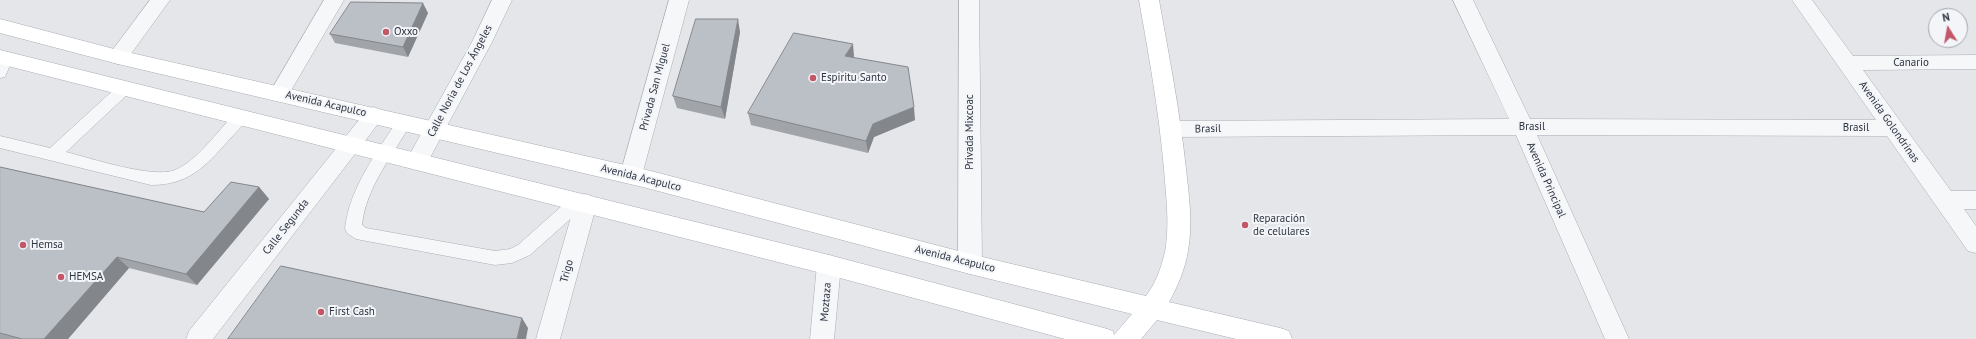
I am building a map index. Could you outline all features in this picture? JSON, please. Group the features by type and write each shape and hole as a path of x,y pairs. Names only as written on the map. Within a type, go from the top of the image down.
{"main road":[{"path":"1126,339 1153,307 1169,279 1177,251 1180,224 1172,129 1149,0"},
{"name":"Avenida Acapulco","path":"0,26 118,56 631,175 970,264 1153,307 1280,339"},
{"path":"2,63 125,88 582,202 829,265 1104,339"}],"street":[{"path":"118,56 160,0"},
{"path":"279,94 334,0"},
{"name":"Calle Noria de Los Ángeles","path":"417,161 482,42 502,0"},
{"name":"Privada San Miguel","path":"631,175 679,0"},
{"name":"Privada Mixcoac","path":"969,0 970,264"},
{"name":"Avenida Principal","path":"1463,0 1523,127 1617,339"},
{"name":"Avenida Golondrinas","path":"1802,0 1976,244"},
{"name":"Canario","path":"1847,63 1976,62"},
{"name":"Calle Segunda","path":"198,339 374,115"},
{"name":"Brasil","path":"1172,129 1523,127 1893,128"},
{"path":"1944,200 1976,200"},
{"name":"Trigo","path":"548,339 582,202"},
{"name":"Moztaza","path":"822,339 829,265"}],"lane":[{"path":"52,155 125,88"},
{"path":"0,142 151,179 168,178 183,174 198,161 240,117"},
{"path":"404,122 359,201 353,218 353,228 362,234 495,258 512,256 524,250 582,202"}],"building":[{"path":"351,2 423,3 403,47 330,34"},
{"path":"696,19 738,19 721,107 673,96"},
{"path":"794,33 853,44 845,56 908,67 914,107 873,124 866,141 748,113"},
{"name":"HEMSA","path":"0,167 204,212 231,182 259,187 186,274 117,257 44,339 22,339 0,333"},
{"path":"281,266 522,318 517,339 228,339"}],"place":[{"name":"Oxxo","path":"386,32"},
{"name":"Espiritu Santo","path":"813,78"},
{"name":"Reparación de celulares","path":"1245,225"},
{"name":"Hemsa","path":"23,245"},
{"name":"HEMSA","path":"61,277"},
{"name":"First Cash","path":"321,312"}]}
